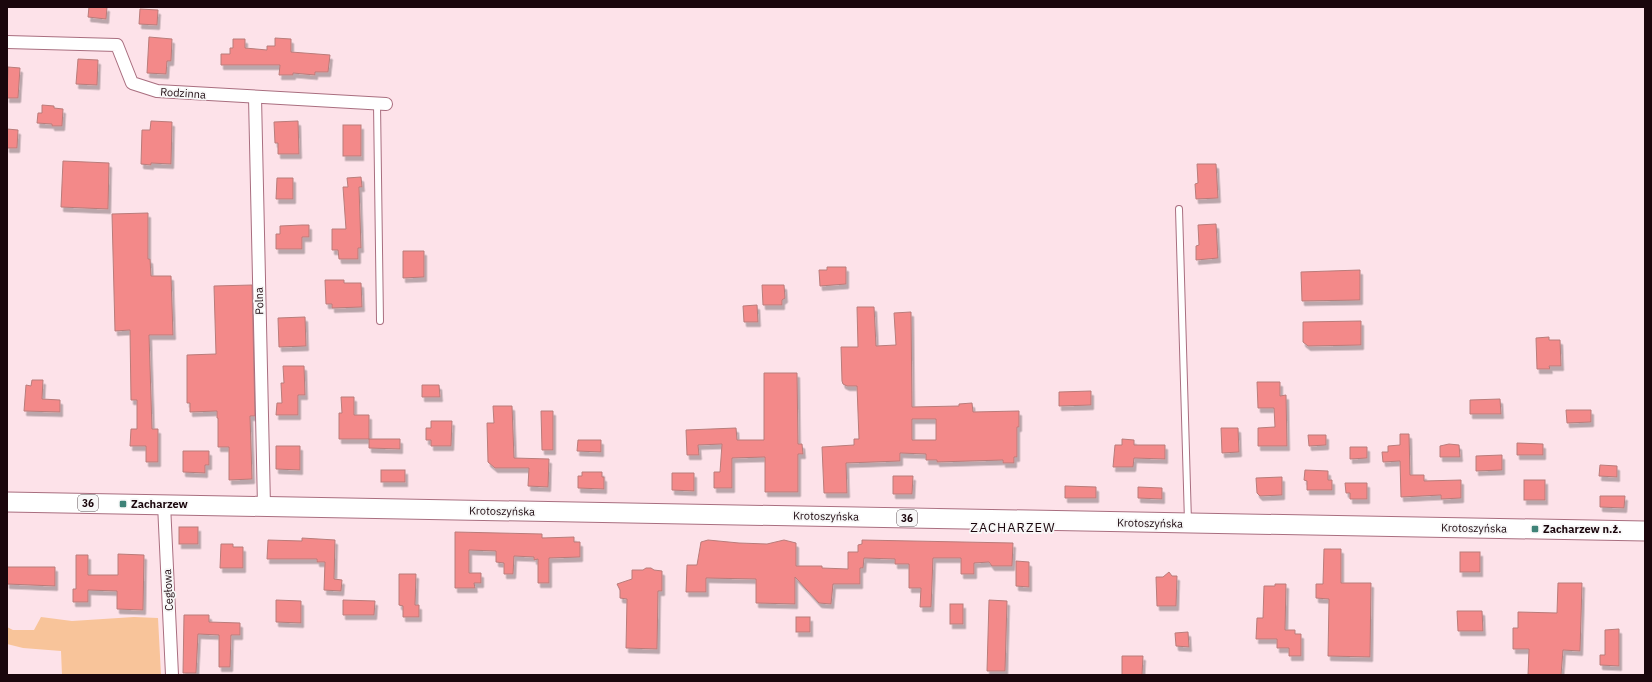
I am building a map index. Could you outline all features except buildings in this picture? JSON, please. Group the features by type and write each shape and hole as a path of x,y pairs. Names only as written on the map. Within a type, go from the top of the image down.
{"main road":[{"name":"Krotoszyńska","path":"7,502 1645,531"}],"street":[{"name":"Rodzinna","path":"7,42 117,45 132,82 157,92 381,104"},
{"name":"Polna","path":"255,97 264,506"},
{"name":"Cegłowa","path":"164,504 172,675"}],"lane":[{"path":"380,321 381,104"},
{"path":"1179,209 1188,523"}],"shaded area":[{"path":"41,617 72,621 134,617 158,618 161,675 62,675 61,651 23,648 7,644 7,627 13,630 34,630"}],"place":[{"name":"Zacharzew","path":"123,504"},
{"name":"Zacharzew n.ż.","path":"1535,529"}],"district":[{"name":"ZACHARZEW","path":"1013,527"}]}
